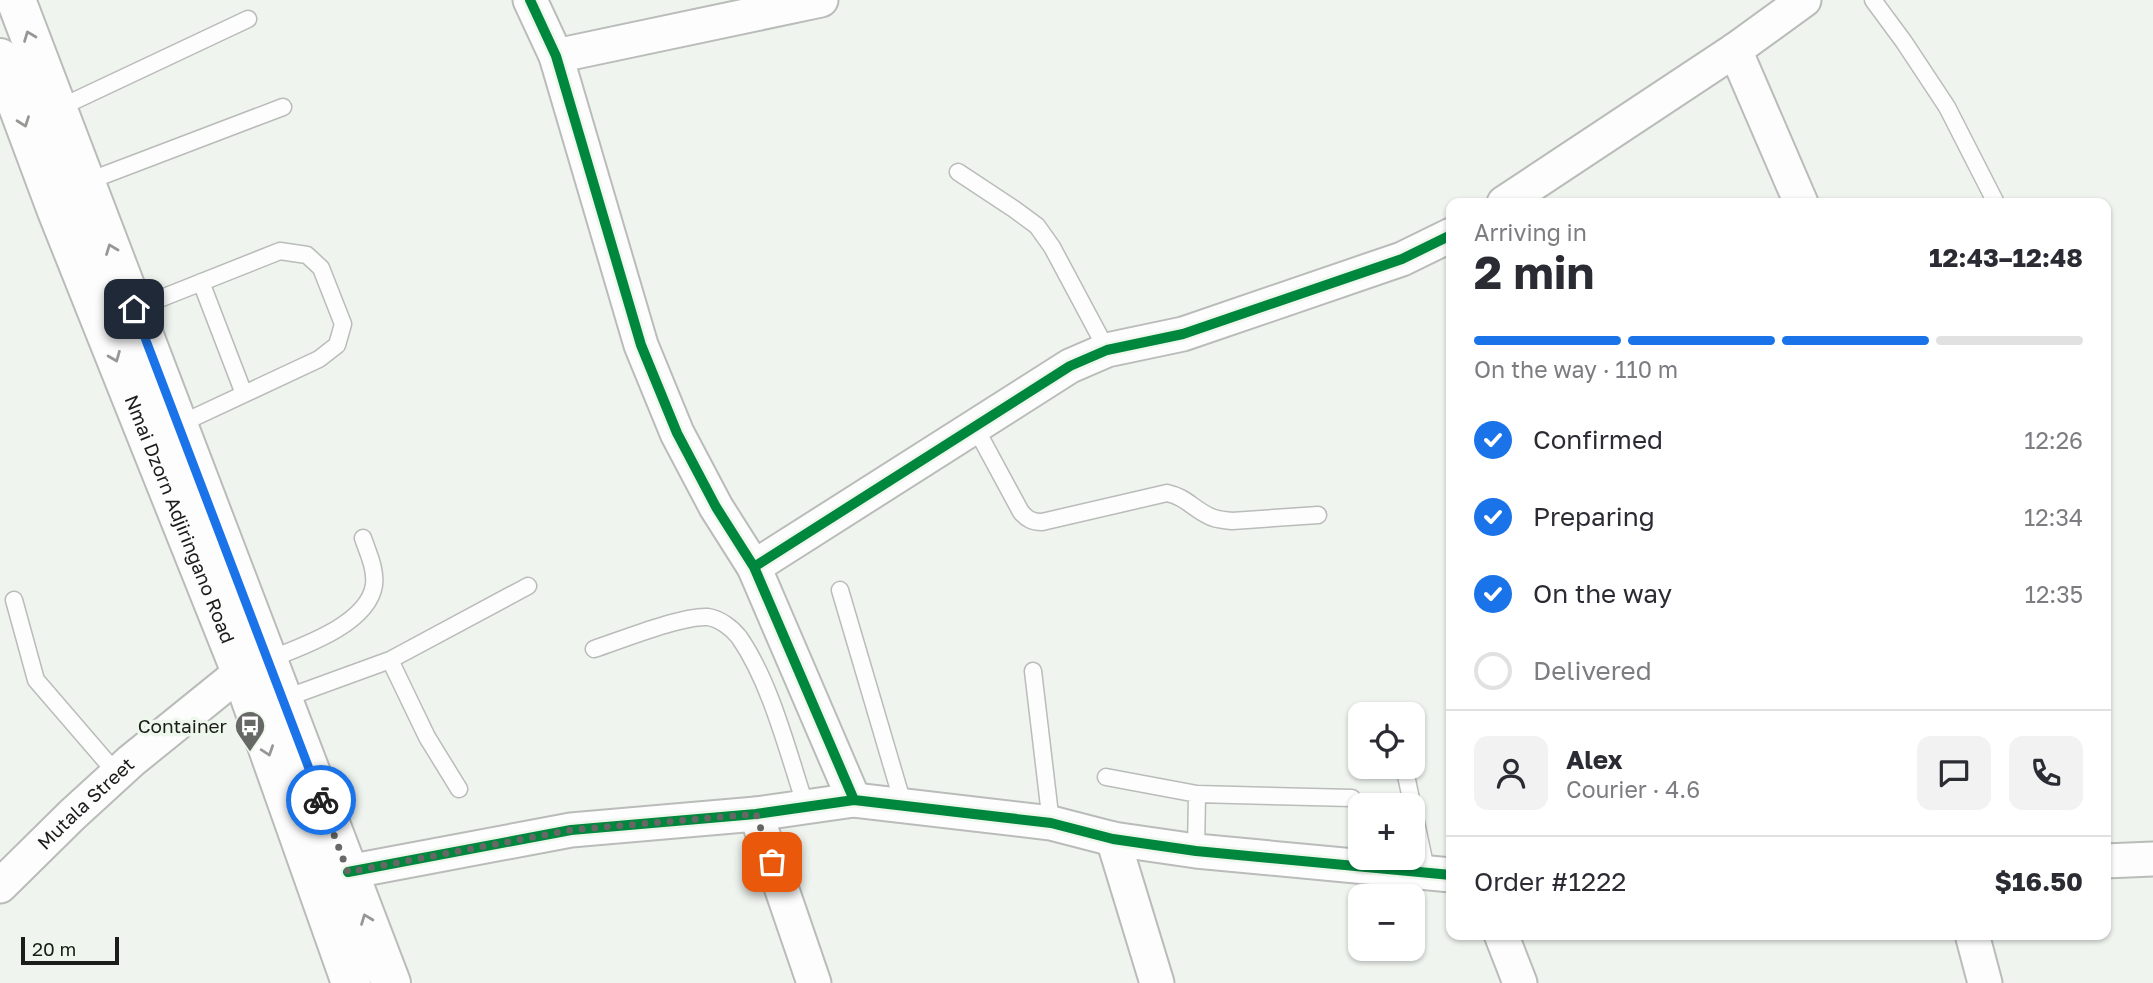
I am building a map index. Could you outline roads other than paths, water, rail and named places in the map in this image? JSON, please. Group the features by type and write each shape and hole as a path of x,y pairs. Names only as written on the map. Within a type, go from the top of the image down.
{"main road":[{"name":"Nmai Dzorn Adjiringano Road","path":"16,0 178,425 351,983"},
{"name":"Nmai Dzorn Adjiringano Road","path":"0,58 86,286 254,666 283,699 391,983"}],"street":[{"path":"530,0 556,57 641,345 682,443 716,507 754,567 854,800"},
{"path":"556,57 821,0"},
{"path":"1512,198 1735,50 1804,0"},
{"path":"1735,50 1799,198"},
{"path":"754,567 1070,366 1107,350 1183,334 1402,259 1446,237"},
{"name":"Mutala Street","path":"0,886 117,774 254,666"},
{"path":"348,872 571,830 756,814 854,800 1051,823 1113,839 1196,851 1439,875"},
{"path":"756,814 814,983"},
{"path":"1113,839 1157,983"},
{"path":"2111,861 2153,859"},
{"path":"1503,940 1520,983"},
{"path":"1974,940 1985,983"}],"lane":[{"path":"1873,0 1947,107 1993,198"},
{"path":"57,109 248,19"},
{"path":"85,183 283,107"},
{"path":"957,172 1037,226 1052,247 1107,350"},
{"path":"134,309 280,251 307,255 321,268 343,324 337,345 319,359 178,425"},
{"path":"201,282 244,394"},
{"path":"975,427 1021,512 1035,522 1167,493 1180,495 1211,518 1220,520 1318,515"},
{"path":"254,666 326,637 362,608 374,588 374,569 363,538"},
{"path":"283,699 390,660 528,586"},
{"path":"840,590 904,807"},
{"path":"14,600 36,680 117,774"},
{"path":"594,649 689,618 709,617 725,623 738,636 767,692 806,807"},
{"path":"390,660 426,737 459,789"},
{"path":"1033,671 1051,823"},
{"path":"1106,777 1198,794 1348,798"},
{"path":"1408,779 1439,875"},
{"path":"1196,851 1198,794"}],"place":[{"name":"Container","path":"250,753"}]}
